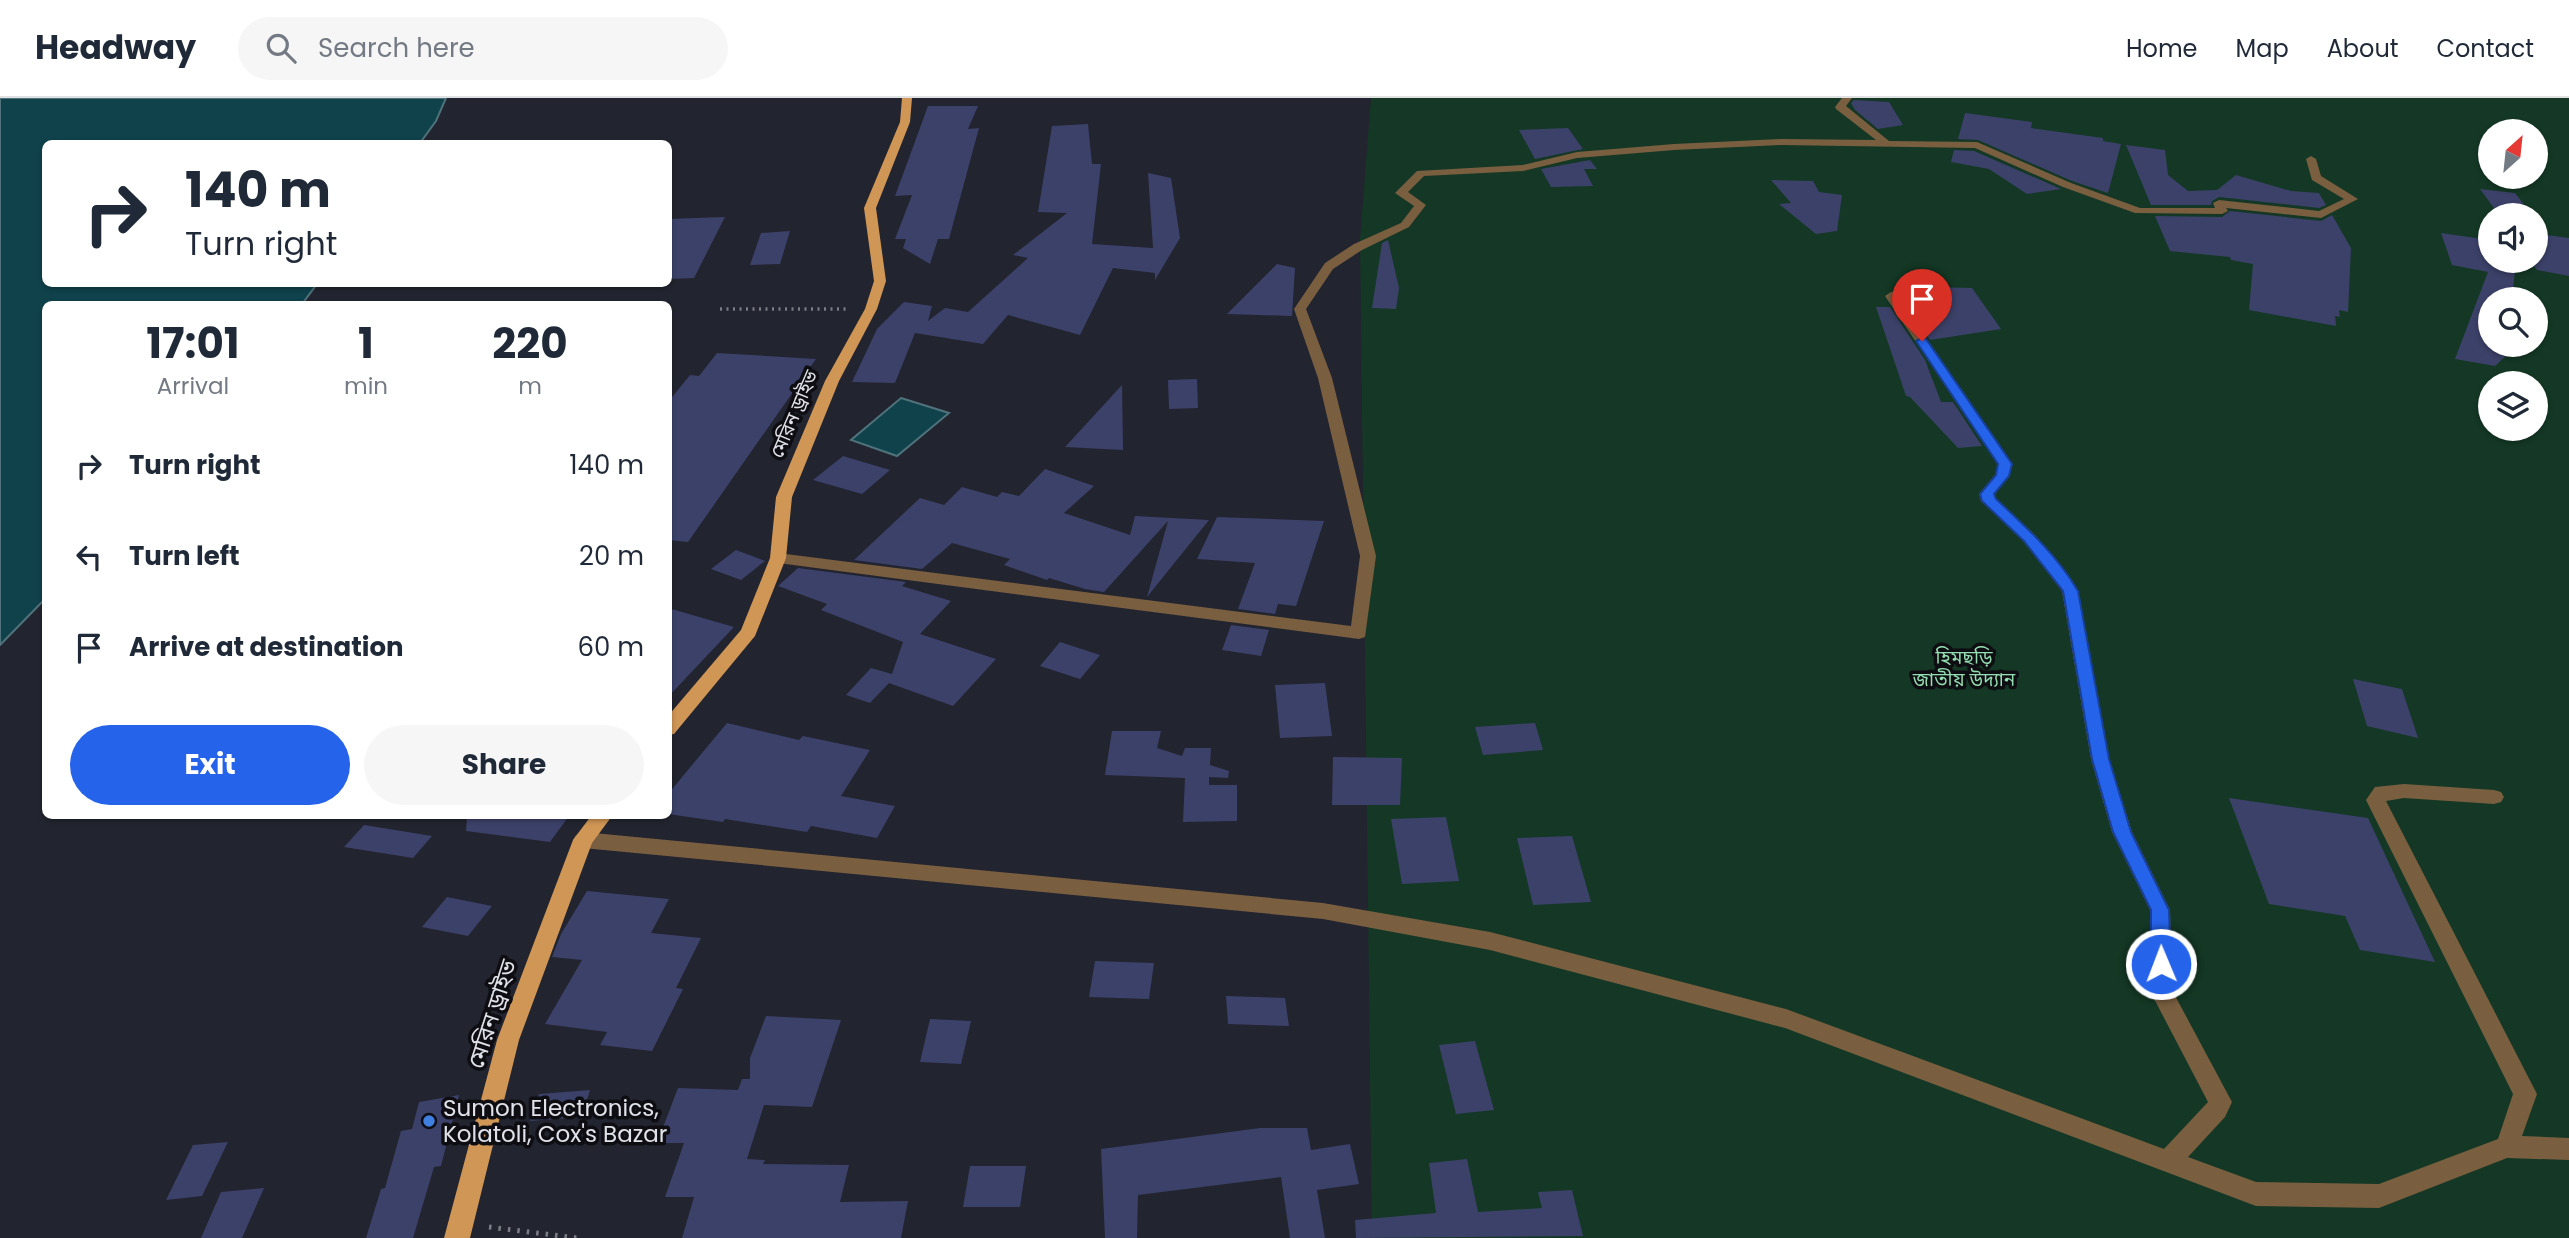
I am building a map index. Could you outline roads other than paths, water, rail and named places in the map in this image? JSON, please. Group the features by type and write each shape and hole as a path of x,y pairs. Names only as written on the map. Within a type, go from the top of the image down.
{"main road":[{"name":"মেরিন ড্রাইভ","path":"672,724 749,632 778,558 784,497 832,381 871,309 880,281 870,208 905,122 907,98"},
{"name":"মেরিন ড্রাইভ","path":"459,1231 508,1040 583,840 600,819"}],"street":[{"path":"1847,98 1840,107 1885,142"},
{"path":"778,558 1359,633 1368,556 1325,378 1300,309 1329,266 1358,247 1405,225 1420,205 1401,194 1421,173 1523,168 1577,155 1674,147 1782,142 1885,142 1977,145 2067,185 2139,211 2221,211 2219,203 2321,215 2352,199 2316,178 2311,159"},
{"path":"1926,293 1891,296 2005,464 2002,476 1987,494 1989,501 2029,538 2067,585 2101,759 2122,832 2160,910 2161,991 2220,1102 2217,1109 2167,1163"},
{"path":"2494,797 2404,791 2382,792 2376,800 2525,1094 2507,1147"},
{"path":"583,840 1322,911 1490,941 1786,1019 2256,1194 2379,1196 2507,1147 2569,1149"}],"water":[{"path":"0,98 446,98 436,121 422,140 42,140 42,287 315,287 304,301 42,301 42,602 0,645"},
{"path":"901,398 949,413 897,456 851,440"}],"place":[{"name":"Sumon Electronics, Kolatoli, Cox's Bazar","path":"429,1121"}],"park label":[{"name":"হিমছড়ি জাতীয় উদ্যান","path":"1964,668"}]}
